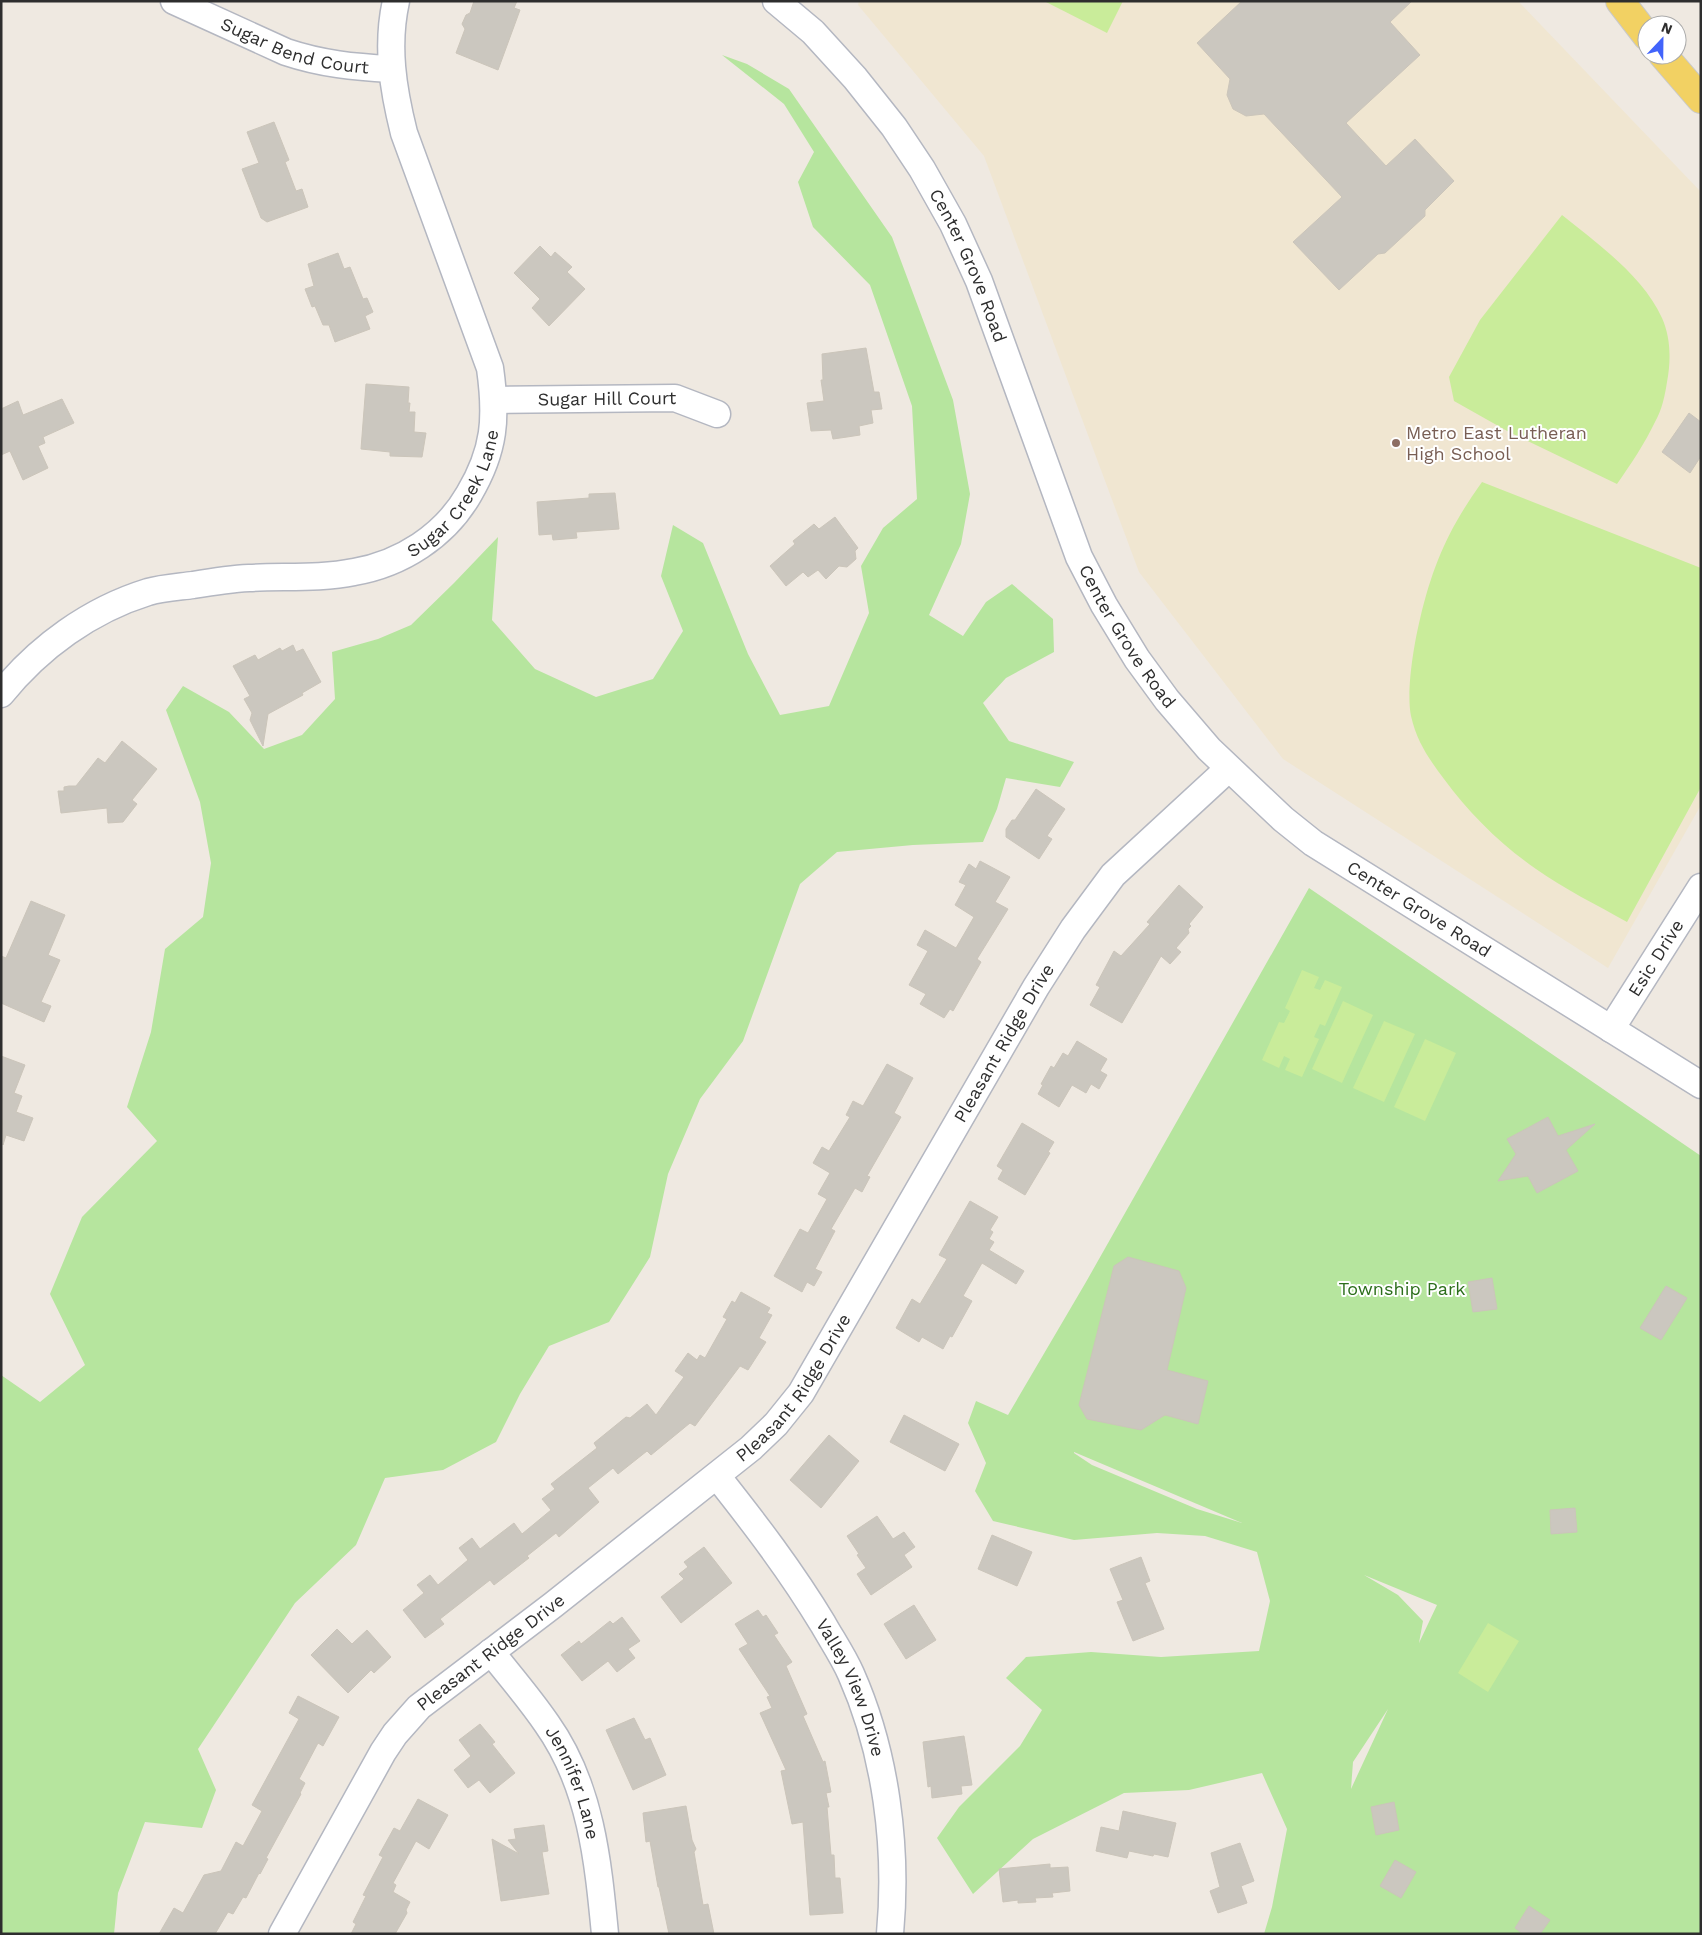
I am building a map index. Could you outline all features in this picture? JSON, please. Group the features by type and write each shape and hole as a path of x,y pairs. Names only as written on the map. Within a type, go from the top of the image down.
{"main road":[{"path":"1620,1 1637,23"},
{"path":"1672,65 1701,99"}],"street":[{"name":"Sugar Bend Court","path":"174,1 303,58 348,67 391,69"},
{"name":"Sugar Creek Lane","path":"1,694 37,655 74,627 107,609 149,592 246,578 353,573 379,566 403,556 426,542 446,525 467,498 479,477 487,458 493,431 495,400 490,368 404,133 396,102 391,69 391,45 396,1"},
{"name":"Center Grove Road","path":"776,1 813,32 855,78 894,127 922,169 953,224 979,280 1079,557 1104,605 1137,659 1167,700 1228,769 1283,819 1313,843 1701,1085"},
{"name":"Sugar Hill Court","path":"495,400 675,398 717,414"},
{"name":"Pleasant Ridge Drive","path":"282,1934 383,1752 395,1734 419,1707 717,1476 776,1424 801,1393 1036,987 1073,929 1113,876 1228,769"},
{"name":"Esic Drive","path":"1611,1029 1701,887"},
{"name":"Valley View Drive","path":"717,1476 761,1531 802,1588 851,1674 869,1725 882,1775 888,1817 892,1876 890,1934"},
{"name":"Jennifer Lane","path":"491,1652 548,1725 569,1763 584,1801 594,1840 605,1934"}],"shaded area":[{"name":"Metro East Lutheran High School","path":"859,1 1518,1 1701,192 1701,805 1608,968 1283,759 1139,572 984,156 858,5"}],"green space":[{"path":"1044,1 1123,1 1107,33"},
{"path":"722,55 747,64 789,89 892,237 953,400 970,494 961,544 929,615 963,636 986,602 1012,584 1053,619 1054,652 1006,678 983,703 1009,741 1074,762 1060,787 1006,778 997,809 983,842 913,845 837,852 800,884 743,1041 700,1099 668,1174 650,1257 609,1322 549,1346 520,1394 496,1442 443,1470 385,1478 356,1545 295,1603 198,1749 216,1790 202,1828 145,1822 118,1893 114,1934 1,1934 1,1375 40,1402 85,1365 50,1294 82,1217 157,1141 127,1107 151,1032 165,949 203,917 211,863 200,802 166,710 183,686 229,712 264,749 302,735 335,699 332,652 378,639 411,625 498,537 492,620 535,669 596,697 653,679 683,631 661,576 673,525 703,543 748,654 780,715 829,706 869,613 861,566 883,528 917,499 912,406 870,285 813,227 798,182 814,152 784,104"},
{"path":"1562,215 1604,249 1632,275 1654,303 1667,333 1669,366 1661,407 1642,446 1617,484 1509,432 1454,401 1449,377 1480,320"},
{"path":"1482,482 1701,568 1701,787 1627,922 1547,876 1523,860 1498,839 1464,804 1433,764 1424,750 1411,716 1409,694 1411,668 1425,599 1451,531"},
{"name":"Township Park","path":"1309,888 1701,1156 1701,1934 1264,1934 1272,1907 1287,1829 1262,1773 1189,1790 1124,1793 1033,1839 973,1894 937,1838 959,1807 1020,1746 1042,1710 1006,1678 1026,1657 1091,1652 1161,1657 1259,1651 1270,1601 1257,1552 1205,1536 1157,1533 1074,1540 993,1521 975,1491 986,1463 968,1423 976,1401 1008,1415 1086,1282","holes":["1074,1452 1242,1523 1197,1509 1092,1465","1364,1575 1437,1605 1419,1643 1423,1621 1398,1595","1388,1709 1351,1789 1353,1762"]},
{"path":"1302,970 1319,977 1314,988 1320,990 1325,980 1342,987 1325,1026 1320,1024 1314,1037 1319,1039 1302,1077 1285,1070 1290,1059 1284,1056 1279,1068 1262,1060 1279,1022 1284,1023 1290,1011 1285,1008"},
{"path":"1343,1001 1373,1015 1342,1083 1312,1069"},
{"path":"1384,1021 1415,1034 1384,1102 1353,1088"},
{"path":"1425,1039 1456,1053 1425,1121 1394,1107"},
{"path":"1488,1623 1519,1641 1488,1692 1458,1673"}],"building":[{"path":"474,1 517,1 514,8 520,10 498,70 456,53 465,29 462,24 466,15 470,13"},
{"path":"1242,1 1412,1 1390,22 1420,55 1346,123 1386,166 1415,139 1454,181 1425,210 1425,216 1385,253 1378,254 1339,290 1293,242 1342,197 1264,114 1246,116 1233,109 1227,95 1230,79 1197,43"},
{"path":"274,122 289,160 285,162 296,191 302,189 308,207 267,222 261,218 242,169 259,163 247,132"},
{"path":"540,246 551,257 555,252 572,267 567,272 585,289 549,326 532,308 540,299 514,273"},
{"path":"338,253 344,269 350,267 363,299 367,298 373,312 365,316 370,329 335,342 329,325 323,325 315,306 312,307 305,289 314,286 308,264"},
{"path":"866,348 874,392 879,392 882,409 871,410 873,423 859,426 860,435 833,439 831,430 811,431 807,403 824,401 821,380 823,380 822,354"},
{"path":"366,384 409,387 409,412 415,412 414,432 426,433 422,457 390,456 390,452 361,449"},
{"path":"62,399 74,423 43,437 45,443 38,446 48,468 23,480 10,451 1,455 1,409 18,401 23,415"},
{"path":"1689,413 1701,422 1701,456 1690,473 1662,452"},
{"path":"615,493 619,529 576,532 577,538 553,540 552,534 539,535 537,502 589,498 589,494"},
{"path":"835,517 858,548 855,551 856,559 847,567 839,566 826,579 818,570 808,577 803,572 786,586 770,566 795,544 793,541 814,524 819,529"},
{"path":"293,645 296,652 303,649 321,682 302,693 303,695 268,714 263,746 250,720 252,713 244,699 250,696 233,666 255,655 258,660 280,648 282,651"},
{"path":"122,741 157,769 132,800 137,804 123,822 108,823 107,808 61,813 58,791 64,791 64,787 76,786 98,758 105,763"},
{"path":"1036,789 1065,809 1047,836 1052,839 1039,859 1006,837 1006,829 1012,820 1015,820"},
{"path":"980,861 1010,877 995,902 1008,909 977,959 981,962 953,1011 950,1009 944,1018 920,1004 926,994 909,985 928,951 917,945 925,930 956,948 974,917 955,905 966,885 959,882 969,864 976,869"},
{"path":"1179,885 1203,907 1189,924 1191,926 1188,929 1189,933 1176,948 1181,952 1170,964 1161,956 1122,1023 1090,1005 1100,987 1096,985 1114,951 1121,956 1150,924 1147,922"},
{"path":"31,901 65,915 48,955 60,960 41,1002 51,1006 44,1022 1,1003 1,956 6,958"},
{"path":"1077,1041 1107,1059 1100,1071 1107,1075 1099,1089 1091,1084 1086,1093 1072,1085 1059,1107 1038,1094 1051,1066 1054,1068 1063,1053 1068,1056"},
{"path":"1,1056 25,1065 14,1093 22,1096 16,1112 33,1118 24,1141 6,1135 3,1145"},
{"path":"887,1064 913,1078 894,1113 901,1117 867,1176 870,1177 862,1192 855,1188 831,1229 835,1231 815,1269 822,1272 814,1286 807,1282 802,1292 774,1276 800,1229 808,1233 827,1199 818,1194 830,1173 813,1163 822,1147 829,1151 850,1117 846,1115 853,1101 863,1106"},
{"path":"1548,1117 1558,1136 1595,1124 1566,1150 1578,1171 1537,1193 1528,1176 1498,1181 1516,1154 1507,1139"},
{"path":"1022,1123 1054,1142 1048,1152 1050,1153 1025,1195 998,1179 1003,1170 997,1166"},
{"path":"970,1201 998,1217 990,1230 993,1232 989,1239 994,1242 989,1250 1024,1271 1016,1284 982,1263 963,1296 972,1301 943,1349 922,1337 919,1342 896,1328 912,1299 920,1304 947,1259 939,1255"},
{"path":"1128,1257 1179,1271 1186,1288 1167,1370 1208,1381 1198,1424 1165,1415 1141,1430 1087,1419 1079,1405 1114,1266"},
{"path":"1492,1278 1497,1309 1473,1312 1468,1282"},
{"path":"1666,1286 1687,1298 1661,1340 1640,1328"},
{"path":"741,1292 770,1308 767,1313 772,1315 759,1338 766,1342 748,1370 740,1366 695,1426 690,1423 651,1455 647,1451 618,1474 613,1468 588,1488 599,1502 559,1537 556,1533 527,1556 529,1558 494,1585 490,1580 440,1619 444,1624 425,1638 403,1610 424,1593 417,1585 430,1575 438,1585 468,1560 459,1548 472,1538 480,1549 514,1523 522,1534 551,1510 542,1499 555,1489 551,1484 597,1448 594,1443 626,1417 630,1418 647,1404 656,1415 684,1377 675,1371 688,1353 697,1360 700,1355 705,1358 727,1319 723,1317 732,1301 735,1303"},
{"path":"904,1415 959,1444 945,1471 890,1442"},
{"path":"829,1435 859,1461 821,1508 790,1480"},
{"path":"1575,1508 1577,1532 1551,1534 1550,1510"},
{"path":"877,1516 893,1539 904,1532 915,1547 904,1555 912,1567 871,1595 857,1574 866,1568 847,1536"},
{"path":"992,1535 1032,1552 1017,1586 978,1569"},
{"path":"704,1547 732,1583 681,1623 661,1597 684,1579 679,1574 688,1567 684,1562"},
{"path":"1141,1557 1150,1581 1145,1583 1164,1629 1133,1641 1117,1602 1123,1600 1110,1569"},
{"path":"914,1605 936,1640 906,1659 884,1624"},
{"path":"758,1610 763,1617 766,1615 778,1633 774,1635 792,1662 786,1666 807,1714 803,1716 823,1762 825,1761 831,1792 826,1793 829,1807 827,1807 831,1855 834,1855 835,1878 840,1878 843,1913 810,1915 803,1822 792,1824 781,1771 786,1770 760,1713 772,1708 767,1697 770,1696 739,1649 748,1644 735,1624"},
{"path":"622,1617 640,1641 628,1649 635,1658 617,1672 608,1661 582,1681 561,1655 579,1641 581,1644 610,1621 613,1624"},
{"path":"337,1629 352,1644 367,1630 391,1657 374,1673 371,1670 348,1693 311,1655"},
{"path":"298,1696 339,1717 323,1746 318,1743 299,1779 305,1783 301,1794 246,1898 243,1897 233,1914 228,1912 215,1934 159,1934 174,1908 183,1913 204,1875 221,1871 236,1842 243,1846 262,1811 252,1805 299,1719 289,1713"},
{"path":"634,1718 645,1740 650,1738 666,1775 633,1790 606,1730"},
{"path":"480,1724 495,1742 492,1744 515,1773 490,1793 479,1780 468,1788 454,1770 471,1756 459,1740"},
{"path":"964,1736 972,1785 961,1786 962,1794 932,1798 931,1786 928,1787 923,1742"},
{"path":"418,1799 448,1815 429,1849 416,1841 393,1883 396,1885 393,1892 410,1902 406,1910 407,1913 395,1934 351,1934 356,1924 353,1922 366,1896 363,1895 383,1857 379,1855 394,1828 400,1831"},
{"path":"1394,1802 1399,1830 1376,1835 1371,1807"},
{"path":"686,1806 692,1840 696,1849 694,1852 703,1905 708,1904 714,1934 669,1934 650,1841 646,1842 643,1813"},
{"path":"1123,1811 1176,1823 1168,1857 1129,1851 1127,1858 1096,1851 1101,1827 1119,1831"},
{"path":"544,1825 548,1851 542,1852 549,1894 501,1901 492,1839 519,1854 508,1840 516,1839 514,1829"},
{"path":"1240,1843 1254,1881 1241,1886 1247,1903 1218,1913 1210,1891 1220,1887 1211,1853"},
{"path":"1395,1860 1416,1872 1401,1898 1380,1886"},
{"path":"1050,1864 1050,1868 1068,1867 1070,1891 1052,1893 1053,1897 1035,1898 1036,1902 1018,1903 1018,1900 1003,1902 999,1869"},
{"path":"1529,1906 1550,1920 1540,1934 1523,1934 1515,1928"}],"place":[{"name":"Metro East Lutheran High School","path":"1396,443"}]}
